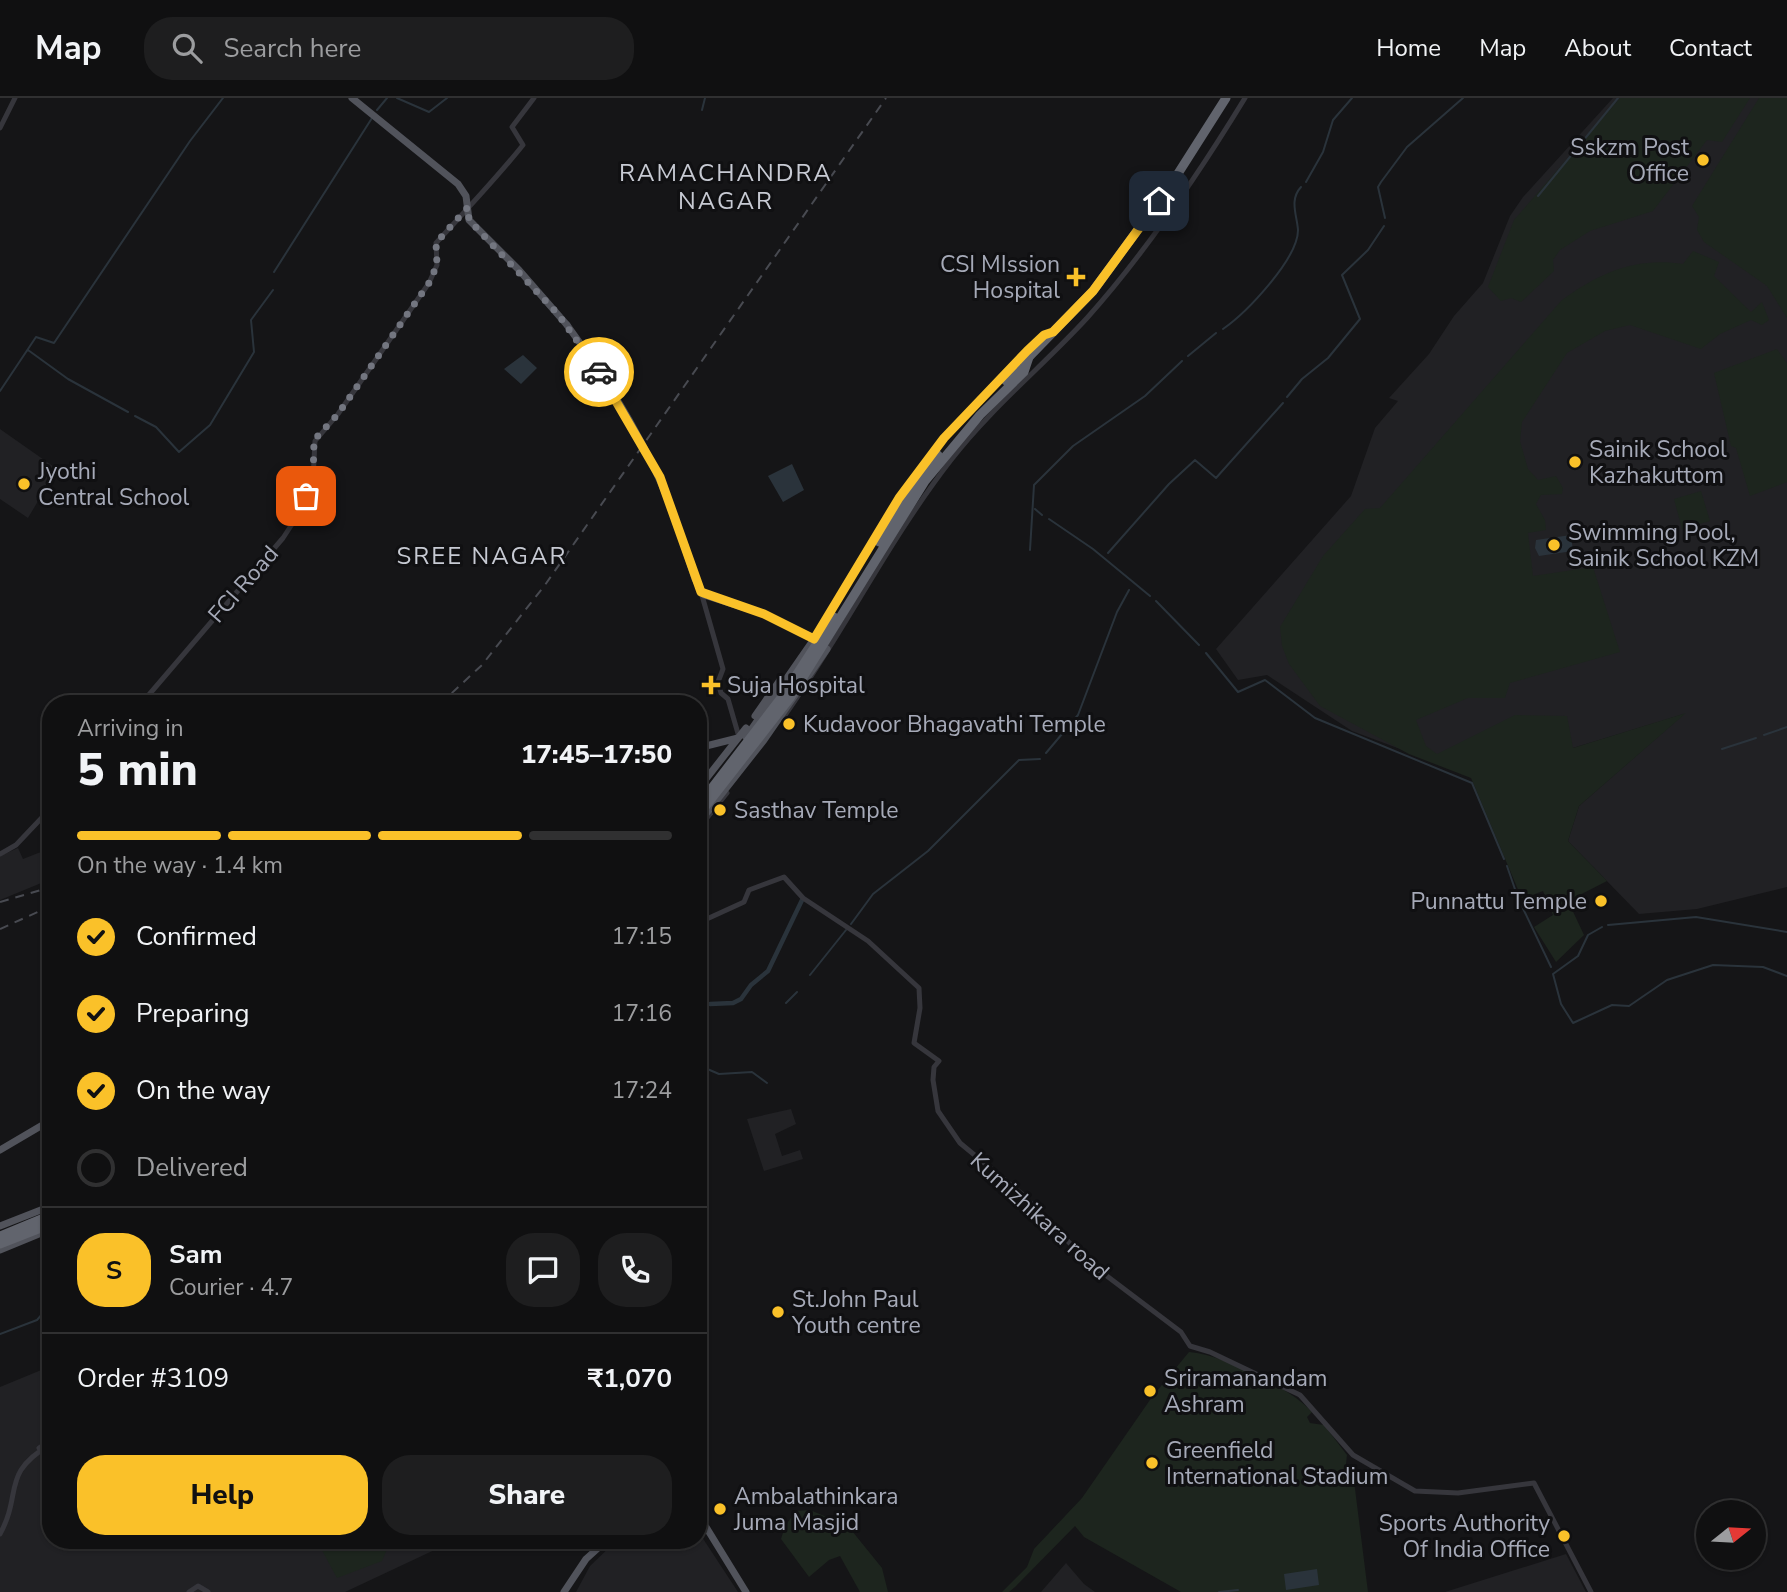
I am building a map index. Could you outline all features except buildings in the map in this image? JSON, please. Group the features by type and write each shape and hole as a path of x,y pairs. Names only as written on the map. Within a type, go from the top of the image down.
{"highway":[{"path":"707,794 784,694 920,477 1093,291 1131,240 1226,98"},
{"path":"707,805 790,698 925,481 980,415 1024,372 1029,357"},
{"path":"0,1236 42,1219"},
{"path":"0,1247 42,1231"}],"main road":[{"path":"352,98 458,184 466,196 469,220 513,264 567,325 598,370 657,470 701,592 764,614 814,639 828,650 707,815"},
{"path":"707,787 814,639 864,555"},
{"path":"707,746 740,741"},
{"path":"707,779 740,741"},
{"path":"0,1150 42,1125"},
{"path":"0,1224 42,1208"},
{"path":"707,1530 746,1592"},
{"path":"564,1592 580,1566 598,1549"}],"street":[{"path":"0,128 15,98"},
{"name":"FCI Road","path":"149,695 294,521 313,480 314,440 338,414 429,283 437,265 436,243 468,207 481,197 523,145 512,127 534,98"},
{"path":"828,650 914,510 953,458 1113,287 1201,169 1245,98"},
{"path":"864,555 899,498 944,438 1027,351 1044,335 1053,332"},
{"path":"701,592 723,669 718,682 721,693 728,699 747,763"},
{"path":"0,854 16,845 42,818"},
{"name":"Kumizhikara road","path":"707,919 744,902 748,890 784,877 803,898 868,941 919,988 920,1008 914,1043 939,1061 934,1067 933,1080 938,1111 960,1143 1023,1195 1087,1261 1121,1290 1181,1332 1190,1346 1210,1352 1300,1395 1353,1455 1415,1491 1458,1493 1534,1483 1591,1592"},
{"path":"0,1529 7,1510 11,1477 29,1455 42,1447"},
{"path":"0,1534 7,1519 17,1471 42,1448"},
{"path":"190,1592 198,1586 208,1592"}],"shaded area":[{"name":"Sainik School Kazhakuttom","path":"1613,98 1787,98 1787,887 1697,909 1639,914 1568,841 1579,806 1684,714 1573,748 1427,759 1352,731 1267,675 1238,680 1216,649 1351,496 1375,428 1398,401 1389,398 1429,354 1454,316 1483,283 1510,216 1523,197"},
{"path":"1620,98 1750,98 1722,142 1707,140 1653,211 1590,231 1560,250 1553,260 1554,271 1521,302 1511,298 1501,301 1488,287 1514,220"},
{"path":"1759,98 1787,98 1787,318 1767,286 1704,242 1697,230 1699,217 1692,206"},
{"path":"1693,251 1719,262 1714,276 1751,312 1762,302 1769,320 1762,325 1751,320 1720,334 1701,349 1630,325 1605,331 1567,353 1522,422 1520,441 1528,469 1538,480 1556,476 1563,488 1562,494 1541,495 1536,504 1545,520 1546,530 1528,533 1533,576 1593,567 1620,652 1510,683 1505,698 1468,698 1416,720 1426,746 1437,754 1515,715 1567,716 1573,748 1686,713 1579,806 1568,841 1607,881 1568,901 1584,935 1556,962 1534,927 1553,915 1543,891 1522,899 1471,778 1409,754 1320,706 1289,664 1282,646 1280,627 1323,556 1365,509 1380,508 1561,301 1589,282 1618,269 1649,263 1683,264"},
{"path":"1777,349 1787,363 1787,482 1750,496 1736,448 1731,446 1714,373"},
{"path":"523,355 537,368 521,384 504,369"},
{"name":"Jyothi Central School","path":"0,429 57,469 28,518 0,499"},
{"path":"792,464 804,490 783,502 768,476"},
{"path":"1701,491 1710,521 1682,529 1674,499"},
{"name":"Swimming Pool, Sainik School KZM","path":"1571,535 1573,551 1539,556 1535,548 1536,540"},
{"path":"18,848 23,859 42,852 42,883 0,900 0,856"},
{"path":"791,1109 796,1124 775,1134 782,1156 800,1150 803,1159 764,1171 747,1119"},
{"path":"1189,1352 1236,1366 1288,1393 1312,1412 1307,1417 1310,1423 1324,1425 1347,1455 1346,1464 1352,1465 1368,1592 1181,1592 1084,1537 1075,1526 1015,1587 1009,1592 1002,1592 1027,1567 1034,1549 1082,1498 1152,1397"},
{"path":"42,1370 42,1549 437,1549 345,1592 0,1592 0,1387"},
{"path":"810,1510 848,1526 882,1568 888,1592 860,1592 840,1556 829,1560 809,1577 781,1539 785,1526 796,1511"},
{"path":"707,1545 738,1592 576,1592 590,1566 608,1549 707,1549"},
{"path":"321,1549 387,1549 382,1561 337,1578"},
{"path":"1566,1554 1586,1592 1445,1592"},
{"path":"1066,1563 1084,1584 1095,1592 1041,1592"},
{"path":"1317,1569 1319,1585 1286,1590 1284,1574"}],"waterway":[{"path":"0,391 36,337 54,343 190,141 223,98"},
{"path":"377,110 387,98"},
{"path":"397,98 429,112 447,98"},
{"path":"702,110 705,98"},
{"path":"1306,182 1323,152 1333,120 1352,98"},
{"path":"1385,218 1378,187 1381,182 1407,147 1463,98"},
{"path":"1538,196 1618,98"},
{"path":"274,272 372,118"},
{"path":"1223,329 1257,298 1290,255 1298,230 1295,197 1301,187"},
{"path":"1287,397 1302,379 1328,358 1360,319 1342,275 1368,250 1384,226"},
{"path":"135,416 156,427 179,452 210,425 254,352 251,320 273,290"},
{"path":"1188,356 1216,333"},
{"path":"28,350 68,379 128,412"},
{"path":"1030,550 1034,485 1073,446 1145,396 1182,361"},
{"path":"1108,553 1169,484 1195,460 1216,478 1283,403"},
{"path":"1035,509 1042,515"},
{"path":"1049,519 1093,549 1150,596"},
{"path":"1046,753 1078,715 1117,612 1129,590"},
{"path":"1156,601 1199,645"},
{"path":"1206,653 1238,692 1265,680 1315,718 1472,783 1504,859"},
{"path":"1764,735 1787,727"},
{"path":"1722,749 1756,738"},
{"path":"851,924 873,894 928,851 1019,760 1040,759"},
{"path":"1507,866 1518,898 1551,967"},
{"path":"710,1004 733,1003 741,999 751,985 768,971 803,898"},
{"path":"1608,925 1696,917 1787,932"},
{"path":"1602,927 1588,935 1578,956 1553,974 1561,1004 1573,1023 1612,1005 1629,1006 1667,980 1713,965 1763,967 1787,976"},
{"path":"810,975 846,930"},
{"path":"786,1003 797,992"},
{"path":"707,1069 719,1074 752,1072 767,1083"},
{"path":"0,1334 37,1320 42,1314"},
{"path":"1219,1592 1238,1590"}],"railway":[{"path":"450,695 482,665 545,585 886,98"},
{"path":"0,902 42,890"},
{"path":"0,929 42,910"}],"way so far":[{"path":"306,496 313,480 314,440 338,414 429,283 437,265 436,243 468,207 469,220 558,314 599,372"}],"place":[{"name":"Sskzm Post Office","path":"1703,160"},
{"name":"CSI MIssion Hospital","path":"1076,277"},
{"name":"Sainik School Kazhakuttom","path":"1575,462"},
{"name":"Jyothi Central School","path":"24,484"},
{"name":"Swimming Pool, Sainik School KZM","path":"1554,545"},
{"name":"Suja Hospital","path":"711,685"},
{"name":"Kudavoor Bhagavathi Temple","path":"789,724"},
{"name":"Sasthav Temple","path":"720,810"},
{"name":"Punnattu Temple","path":"1601,901"},
{"name":"St.John Paul Youth centre","path":"778,1312"},
{"name":"Sriramanandam Ashram","path":"1150,1391"},
{"name":"Greenfield International Stadium","path":"1152,1463"},
{"name":"Ambalathinkara Juma Masjid","path":"720,1509"},
{"name":"Sports Authority Of India Office","path":"1564,1536"}],"district":[{"name":"RAMACHANDRA NAGAR","path":"726,187"},
{"name":"SREE NAGAR","path":"482,556"}],"route":[{"path":"599,372 660,477 701,592 710,598 764,614 795,627 814,639 899,498 944,438 1013,365 1044,335 1053,332 1093,291 1159,201"}]}
